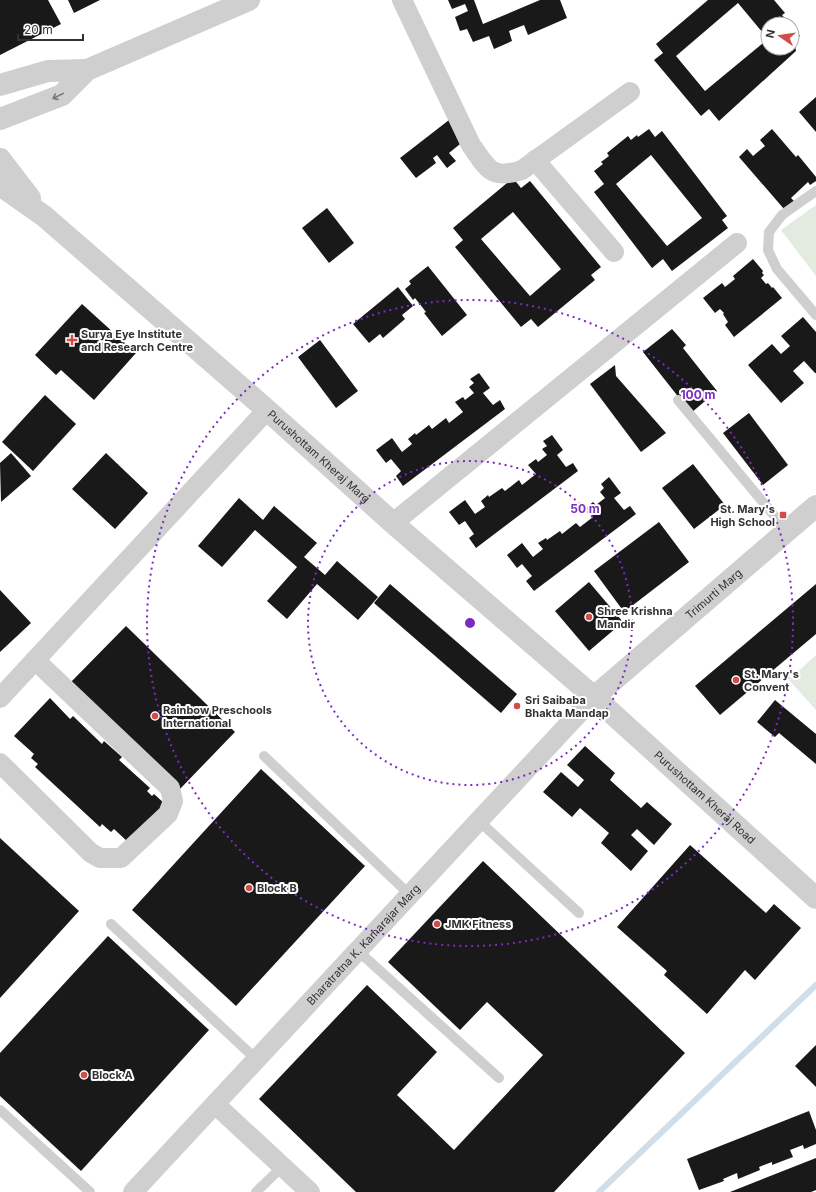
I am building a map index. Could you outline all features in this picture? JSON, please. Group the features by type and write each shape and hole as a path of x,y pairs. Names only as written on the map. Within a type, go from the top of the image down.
{"street":[{"path":"0,119 62,95 87,70 249,0"},
{"path":"402,0 471,145 485,165 494,172 502,175 522,170 630,92"},
{"path":"0,85 48,71 87,70"},
{"path":"0,159 44,216"},
{"path":"535,160 614,252"},
{"path":"0,185 44,216"},
{"name":"Purushottam Kheraj Marg","path":"44,216 267,410 393,523 594,697"},
{"path":"393,523 737,243"},
{"path":"0,698 267,410"},
{"name":"Trimurti Marg","path":"594,697 816,506"},
{"path":"0,763 91,853 100,858 121,858 168,814 173,801 170,788 35,660"},
{"name":"Bharatratna K. Kamarajar Marg","path":"133,1192 258,1060 594,697"},
{"name":"Purushottam Kheraj Road","path":"594,697 816,898"},
{"path":"216,1104 310,1192"}],"lane":[{"path":"816,191 782,215 769,232 768,250 777,269 816,315"},
{"path":"678,400 787,531"},
{"path":"264,756 410,896"},
{"path":"479,821 579,912"},
{"path":"111,924 258,1060"},
{"path":"358,951 498,1078"},
{"path":"0,1110 90,1192"},
{"path":"256,1192 282,1167"}],"shaded area":[{"path":"816,205 816,276 781,230"},
{"path":"816,655 816,710 789,680"}],"building":[{"path":"0,0 48,0 61,24 0,55"},
{"path":"68,0 100,0 74,13"},
{"path":"448,0 474,0 483,24 540,0 560,0 567,18 528,35 524,25 509,31 512,41 494,49 489,36 473,42 467,29 460,31 455,17 468,11 465,4 452,9"},
{"path":"708,0 774,0 785,13 782,15 783,16 760,16 760,29 738,3 676,56 705,91 760,46 760,56 790,56 719,121 709,109 701,116 654,60 663,53 656,44"},
{"path":"816,97 816,132 799,112"},
{"path":"449,120 465,140 449,153 456,161 447,168 437,155 433,158 436,163 416,178 400,158"},
{"path":"649,129 655,137 662,131 727,216 722,220 728,228 672,271 663,259 652,268 594,192 604,184 594,171 603,164 601,162 609,156 607,153 628,136 631,140 637,135 638,137","holes":["651,155 702,218 667,246 616,184"]},
{"path":"772,129 796,157 798,155 816,177 816,181 810,185 808,182 791,198 794,201 784,209 739,157 747,149 753,156 765,146 760,140"},
{"path":"513,178 521,188 530,181 601,267 591,275 595,280 538,327 531,319 521,327 455,247 463,240 453,228","holes":["513,212 561,269 530,296 481,239"]},
{"path":"327,208 354,243 329,263 302,228"},
{"path":"753,259 763,271 762,273 764,275 761,278 766,284 768,283 772,288 773,287 782,298 734,337 725,325 728,322 723,314 724,313 720,309 715,313 703,298 722,283 725,287 735,279 733,276"},
{"path":"428,266 467,315 442,336 424,313 426,312 415,298 413,300 405,289 411,284 409,281"},
{"path":"398,287 413,306 402,315 405,319 383,338 380,334 369,343 353,324"},
{"path":"82,304 136,353 94,400 61,370 56,375 35,355"},
{"path":"803,317 816,332 816,373 804,361 793,371 804,383 781,403 748,365 772,344 781,354 790,346 781,336"},
{"path":"672,329 686,345 683,348 717,391 691,413 643,352"},
{"path":"320,340 358,391 336,408 298,357"},
{"path":"615,365 616,376 666,433 641,452 590,384"},
{"path":"479,373 490,388 483,393 493,405 500,400 505,409 403,486 396,476 401,471 391,459 386,463 376,450 392,438 402,452 412,444 408,439 415,433 416,435 429,425 432,429 446,418 449,423 463,412 455,402 463,397 465,400 474,393 469,387 474,383 470,379"},
{"path":"45,395 76,424 33,471 2,442"},
{"path":"749,413 788,465 763,485 723,433"},
{"path":"552,435 563,450 557,455 566,467 573,463 578,471 476,548 469,538 474,534 465,521 459,525 449,512 465,500 475,514 485,507 481,501 488,495 489,497 502,488 505,491 519,480 522,485 536,474 528,465 536,459 538,462 547,455 542,449 547,446 543,441"},
{"path":"11,453 31,476 1,502 0,463"},
{"path":"106,453 148,493 115,529 72,489"},
{"path":"693,464 725,505 694,529 662,488"},
{"path":"609,477 621,493 614,498 624,510 630,506 636,514 534,591 526,581 532,576 522,564 517,568 507,555 522,543 533,557 543,549 538,543 546,538 547,540 560,531 562,534 576,523 580,527 593,517 586,508 593,502 596,505 605,498 600,492 604,488 601,484"},
{"path":"239,498 263,520 274,506 317,543 304,557 325,575 337,561 378,597 358,620 317,584 287,619 267,601 297,567 255,530 222,567 198,546"},
{"path":"659,522 689,562 624,612 594,571"},
{"name":"Shree Krishna Mandir","path":"589,582 623,622 589,651 555,611"},
{"path":"390,584 517,694 501,713 374,603"},
{"path":"816,584 816,634 720,715 695,686"},
{"path":"0,590 31,623 0,652"},
{"path":"126,626 235,732 179,790 70,683"},
{"path":"50,698 70,719 73,716 102,744 104,741 122,757 119,760 150,788 147,791 152,796 154,794 165,804 129,843 114,829 111,832 102,824 100,827 35,767 38,764 31,758 34,754 14,736"},
{"path":"775,700 816,734 816,764 779,733 775,737 757,722"},
{"path":"585,746 615,773 610,780 641,808 647,802 672,824 654,845 637,829 631,835 648,851 631,871 601,843 609,833 580,808 572,817 543,792 561,772 578,787 584,780 567,765"},
{"name":"Block B","path":"261,769 365,866 236,1006 132,910"},
{"path":"0,838 79,911 0,998"},
{"path":"690,845 766,913 774,904 801,928 755,980 745,970 707,1014 664,975 667,971 617,927"},
{"path":"483,861 685,1053 554,1192 356,1192 259,1099 367,985 437,1052 397,1095 454,1150 543,1055 487,1002 460,1030 388,962"},
{"name":"Block A","path":"108,936 209,1030 81,1171 0,1096 0,1053"},
{"path":"816,1045 816,1087 795,1066"},
{"path":"809,1111 816,1130 816,1144 804,1149 803,1145 790,1150 793,1157 772,1165 772,1162 759,1167 760,1170 738,1179 737,1173 723,1179 724,1181 699,1190 687,1159"},
{"path":"816,1158 816,1190 811,1192 730,1192"}],"waterway":[{"path":"599,1192 816,985"}],"place":[{"name":"Surya Eye Institute and Research Centre","path":"72,340"},
{"name":"St. Mary's High School","path":"783,515"},
{"name":"Shree Krishna Mandir","path":"589,617"},
{"name":"St. Mary's Convent","path":"736,680"},
{"name":"Sri Saibaba Bhakta Mandap","path":"517,706"},
{"name":"Rainbow Preschools International","path":"155,716"},
{"name":"Block B","path":"249,888"},
{"name":"JMK Fitness","path":"437,924"},
{"name":"Block A","path":"84,1075"}]}
